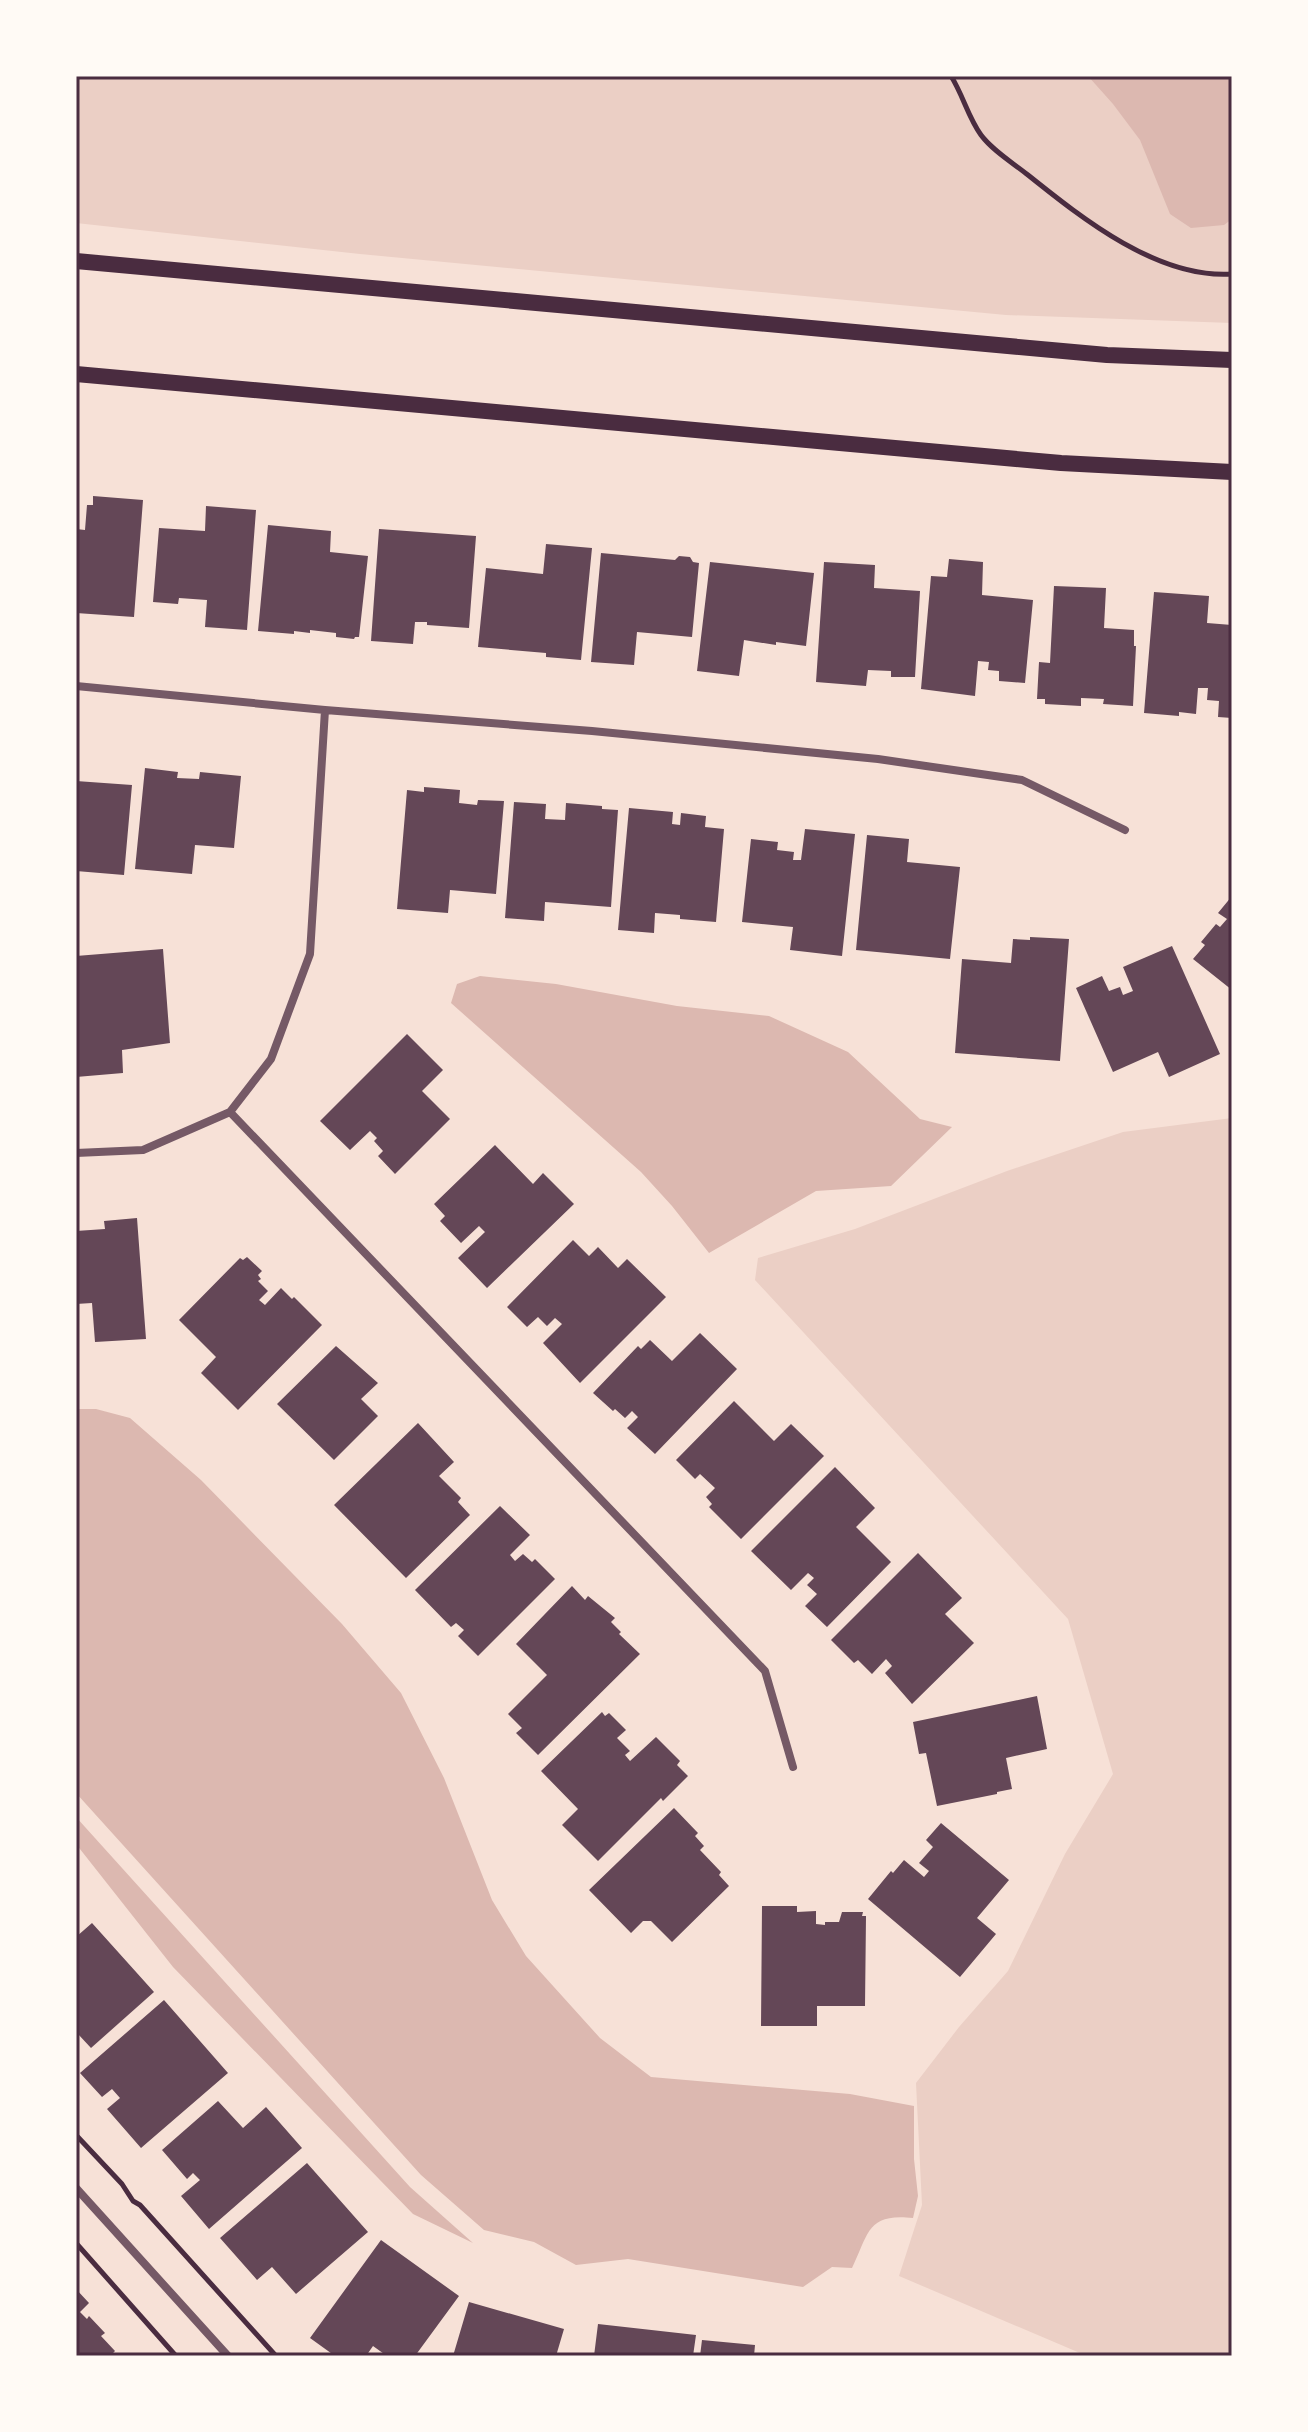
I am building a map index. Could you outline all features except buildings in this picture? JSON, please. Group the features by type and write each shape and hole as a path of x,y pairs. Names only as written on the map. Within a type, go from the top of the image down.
{"main road":[{"path":"76,261 1107,355 1232,360"},
{"path":"76,374 1030,460 1232,472"}],"street":[{"path":"76,686 862,757 1022,780 1125,830"},
{"path":"76,1153 143,1150 230,1112 271,1059 310,954 325,710"},
{"path":"230,1112 765,1671 793,1767"},
{"path":"76,2188 228,2356"}],"path":[{"path":"951,76 983,138 1048,192 1096,226 1138,251 1175,266 1212,275 1232,274"},
{"path":"76,2135 276,2356"},
{"path":"76,2243 176,2356"}],"shaded area":[{"path":"76,76 1232,76 1232,323 1006,315 360,254 76,223"},
{"path":"1088,76 1232,76 1232,219 1224,225 1191,228 1170,214 1140,140"},
{"path":"480,976 556,984 677,1006 769,1016 848,1052 920,1119 952,1127 891,1186 816,1191 709,1253 641,1172 451,1003 457,984"},
{"path":"1232,1118 1232,2356 1087,2356 899,2276 922,2205 916,2083 1008,1971 1065,1854 1113,1774 1068,1619 755,1280 758,1258 855,1229 1007,1171 1123,1132"},
{"path":"76,1409 96,1409 130,1418 201,1480 342,1624 401,1693 444,1778 492,1900 526,1956 600,2038 651,2077 850,2094 914,2106 918,2196 913,2218 898,2217 878,2222 867,2235 852,2268 832,2267 803,2287 628,2259 576,2265 534,2242 484,2230 421,2175 76,1793"},
{"path":"76,1817 410,2187 473,2243 413,2214 173,1967 76,1844"}]}
